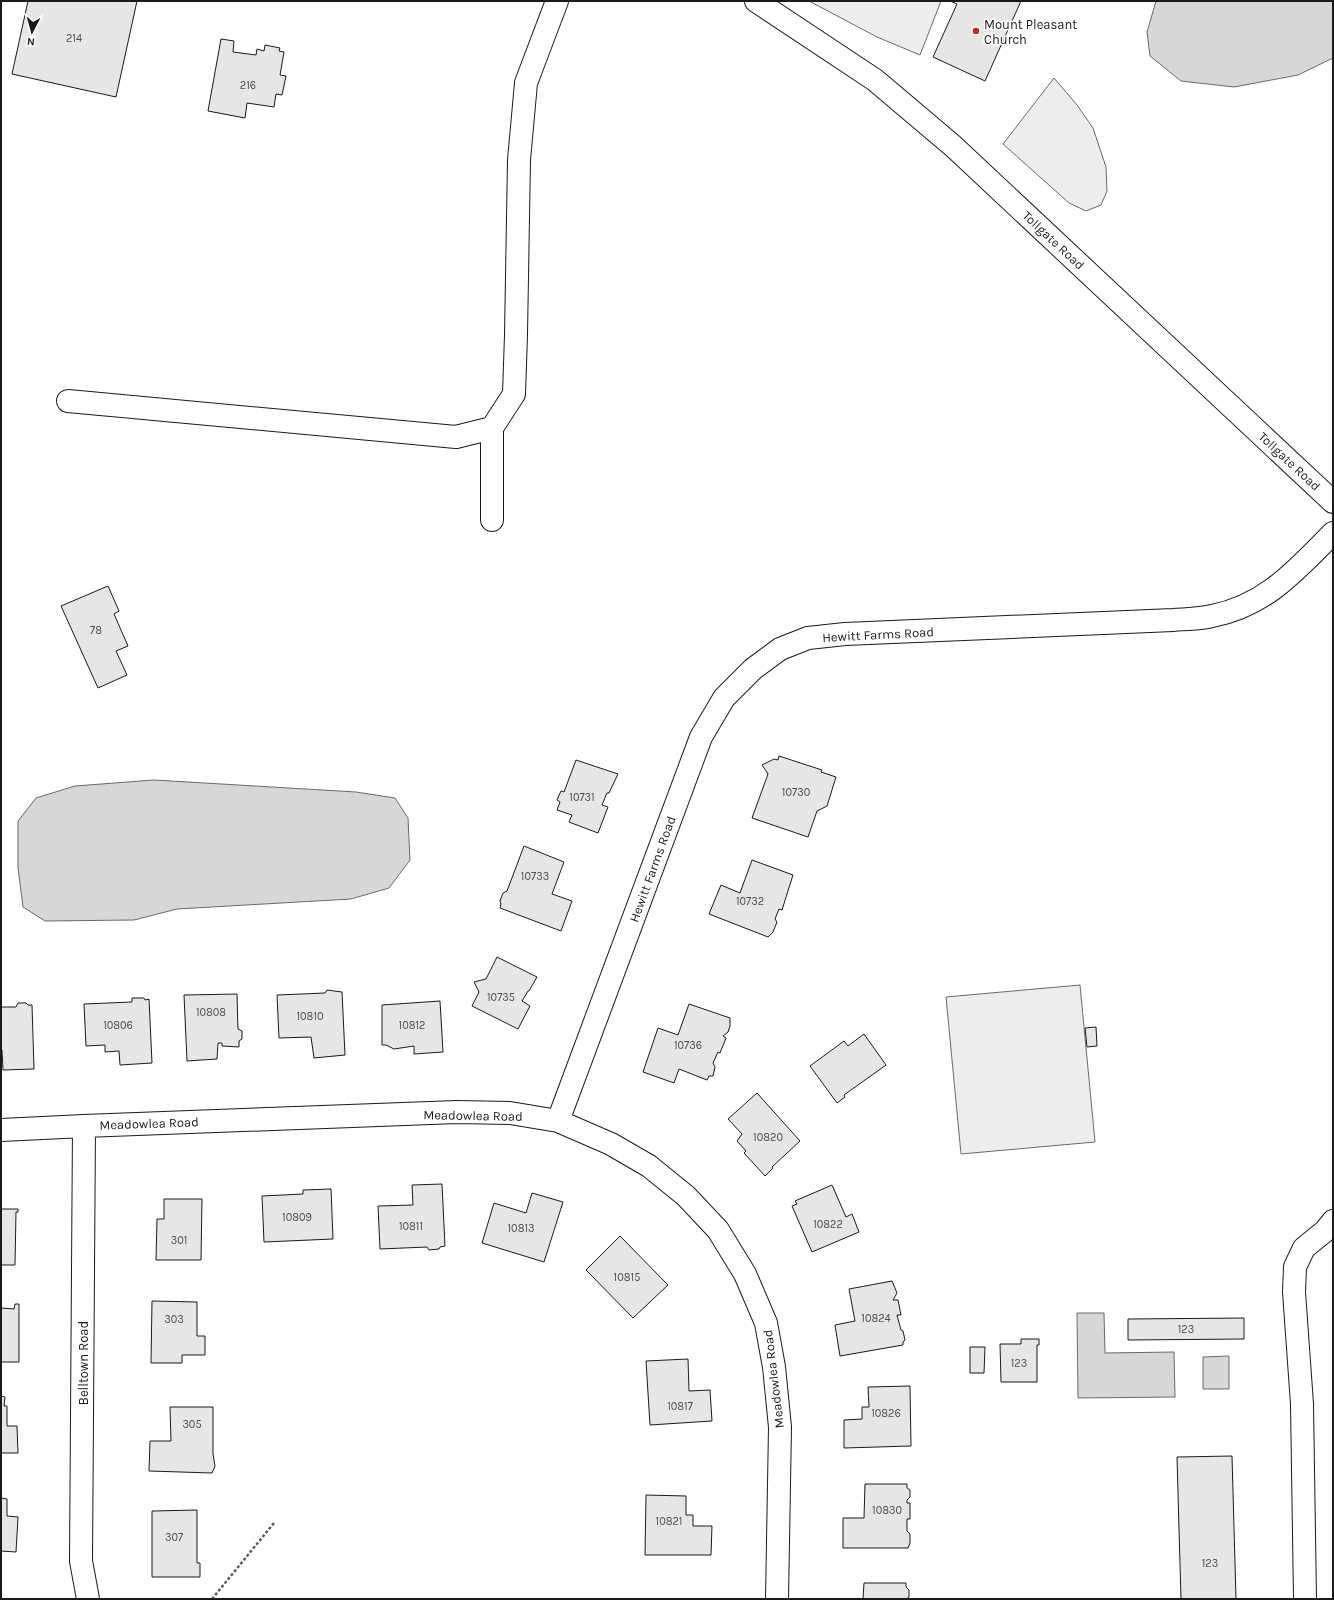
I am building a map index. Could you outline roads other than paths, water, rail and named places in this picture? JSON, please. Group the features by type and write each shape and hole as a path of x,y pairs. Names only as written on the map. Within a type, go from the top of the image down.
{"street":[{"path":"492,520 492,428 514,394 519,160 526,83 557,1"},
{"name":"Tollgate Road","path":"756,1 875,80 953,146 1333,502"},
{"path":"68,401 456,438 492,428"},
{"name":"Hewitt Farms Road","path":"558,1121 701,737 724,698 753,669 780,649 808,638 838,635 1173,620 1213,616 1240,607 1268,594 1294,572 1333,533"},
{"name":"Meadowlea Road","path":"1,1130 458,1112 510,1113 558,1121 611,1144 649,1166 686,1196 718,1230 745,1274 766,1323 774,1367 779,1420 777,1599"},
{"name":"Belltown Road","path":"84,1126 81,1561 88,1599"},
{"path":"1305,1599 1302,1404 1294,1292 1295,1267 1304,1248 1325,1231 1333,1221"}],"place":[{"name":"Mount Pleasant Church","path":"976,31"}]}
